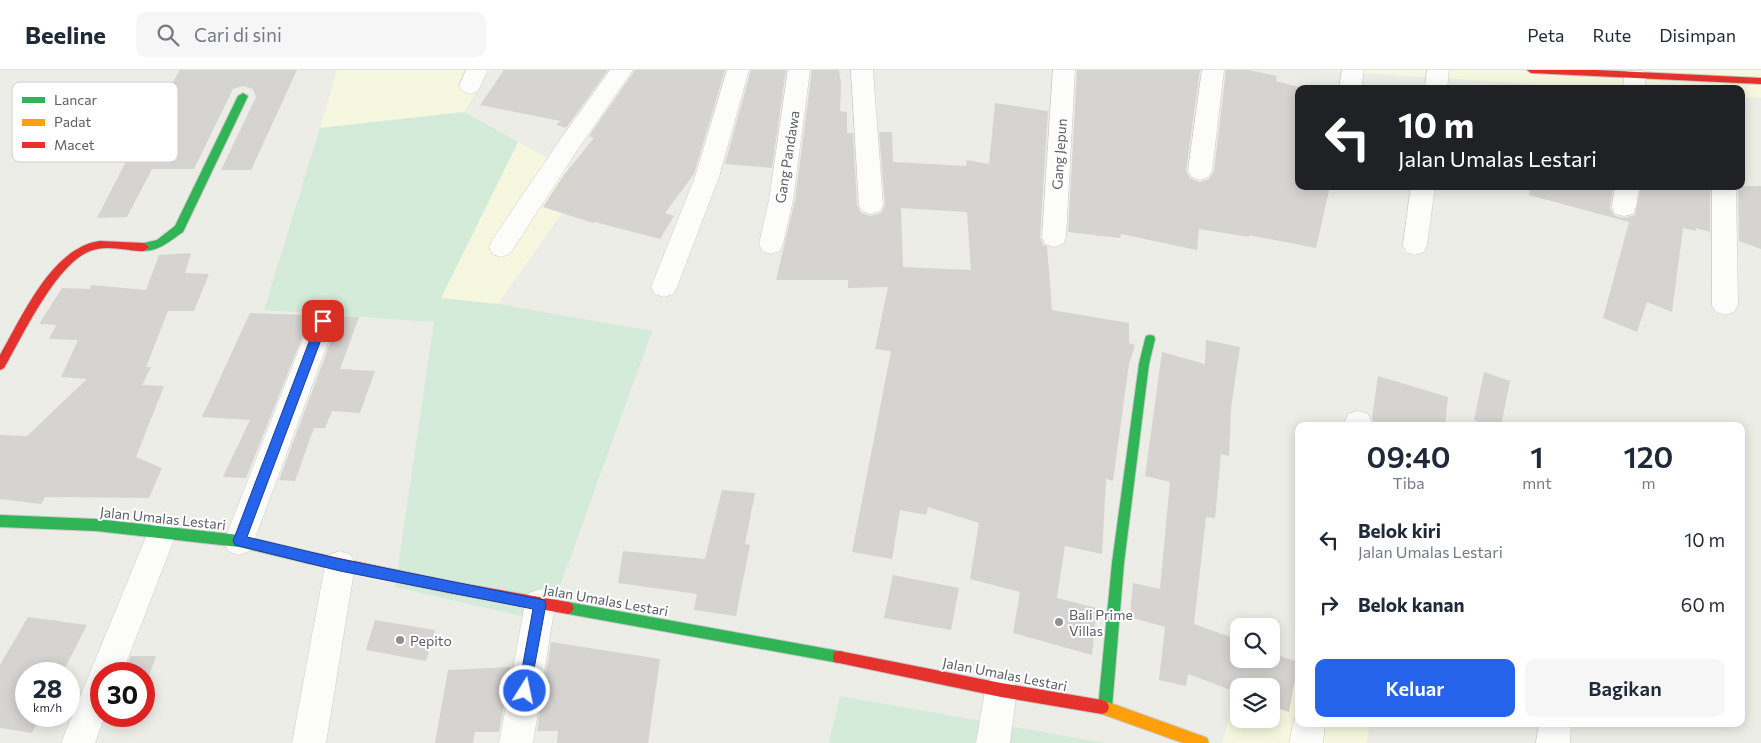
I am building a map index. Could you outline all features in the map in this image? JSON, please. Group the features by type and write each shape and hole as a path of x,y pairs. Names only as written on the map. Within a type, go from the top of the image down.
{"street":[{"path":"501,247 570,143 622,70"},
{"path":"664,287 707,177 738,70"},
{"name":"Gang Pandawa","path":"771,244 781,200 800,70"},
{"path":"862,70 871,205"},
{"name":"Gang Jepun","path":"1054,237 1064,70"},
{"path":"1200,171 1212,70"},
{"path":"1351,85 1353,70"},
{"path":"1436,85 1438,70"},
{"path":"1531,70 1635,82 1722,84 1761,81"},
{"path":"0,366 56,274 73,254 86,246 136,247 160,243 178,229 243,96"},
{"path":"1415,245 1422,190"},
{"path":"1724,190 1725,306"},
{"path":"239,541 323,321"},
{"path":"1104,708 1118,563 1144,364 1150,339"},
{"name":"Jalan Umalas Lestari","path":"0,521 96,525 239,541 340,565 540,604 825,655 1001,690 1104,708 1202,743"},
{"path":"111,662 162,532"},
{"path":"309,743 340,565"},
{"path":"516,743 540,604"},
{"path":"993,743 1001,690"},
{"path":"78,743 90,713"},
{"path":"1306,743 1309,727"},
{"path":"1553,743 1555,727"}],"shaded area":[{"path":"337,70 490,70 464,112 320,128"},
{"path":"1319,70 1761,70 1761,98 1745,97 1745,85 1544,85"},
{"path":"464,112 518,142 441,298 498,304 652,331 547,622 395,587 434,322 264,310 320,128"},
{"path":"518,142 586,179 498,304 440,299"},
{"path":"1244,669 1272,678 1241,678"},
{"path":"1280,681 1295,686 1295,727 1369,727 1367,743 1222,743 1230,717 1230,728 1280,728"},
{"path":"840,696 1105,743 829,743"}],"building":[{"path":"180,70 297,70 251,170 221,170 256,97 253,89 243,86 233,89 194,169 152,169 127,217 97,218 126,162 178,162 178,82 173,82"},
{"path":"504,70 608,70 566,128 556,125 560,121 480,105"},
{"path":"635,70 725,70 694,174 665,213 674,216 660,239 593,223 543,207 563,176 594,138 589,136"},
{"path":"751,70 786,70 772,168 725,164"},
{"path":"812,70 839,70 841,84 840,111 847,112 847,133 853,133 857,205 861,213 870,216 881,213 885,205 879,132 892,132 893,162 966,166 967,160 989,164 995,103 1048,111 1040,237 1043,245 1047,246 1052,310 1129,323 1129,343 1135,345 1129,364 1113,481 1106,479 1102,554 1065,546 1057,598 1097,608 1092,655 1013,633 1020,592 970,579 979,523 928,507 926,515 900,510 892,559 852,552 891,351 875,349 888,287 848,288 848,280 776,280 795,200","holes":["901,208 967,212 971,270 903,267"]},
{"path":"1077,70 1200,70 1186,171 1190,178 1199,182 1209,179 1214,171 1226,70 1249,70 1277,76 1276,81 1295,86 1295,190 1329,190 1316,248 1249,235 1249,237 1199,229 1197,250 1121,234 1120,238 1068,232"},
{"path":"1745,186 1761,186 1761,249 1739,241 1738,190 1745,190"},
{"path":"1530,190 1612,190 1610,208 1615,216 1624,218 1635,215 1640,190 1710,190 1710,232 1696,228 1696,231 1683,228 1672,312 1647,302 1637,332 1603,318 1629,222 1529,195"},
{"path":"191,253 185,273 209,274 194,311 168,311 146,367 151,367 142,385 164,386 136,457 162,468 149,498 45,497 41,504 0,499 0,435 27,436 87,379 61,377 78,340 49,339 56,325 39,324 62,288 90,289 91,285 146,290 159,255"},
{"path":"250,313 311,315 246,478 223,477 250,420 202,417"},
{"path":"336,316 359,317 340,369 375,371 360,413 332,411 325,428 314,428 295,481 279,480 338,322"},
{"path":"1206,340 1240,347 1231,408 1229,456 1221,454 1215,518 1206,517 1194,624 1230,637 1230,668 1280,668 1280,656 1295,661 1295,679 1289,712 1280,709 1280,678 1230,678 1230,690 1188,674 1186,686 1159,680 1165,627 1130,617 1133,583 1160,589 1170,482 1145,476 1162,352 1205,364"},
{"path":"1484,372 1510,381 1502,422 1480,422 1474,420"},
{"path":"1378,376 1448,397 1445,422 1376,422 1373,421"},
{"path":"722,490 755,493 745,544 750,545 736,616 694,610 697,594 618,583 623,551 705,559"},
{"path":"893,575 959,588 951,630 884,618"},
{"path":"28,617 87,625 68,662 15,662 15,727 35,727 32,733 0,728 0,665"},
{"name":"Pepito","path":"375,620 435,630 426,661 366,650"},
{"path":"551,642 660,659 648,743 557,743 558,731 537,731"},
{"path":"131,656 156,656 154,662 129,662"},
{"path":"511,667 499,732 475,732 473,743 435,743 448,670"}],"traffic: fast":[{"path":"144,247 160,243 179,229 243,96"},
{"path":"1105,708 1118,563 1144,364 1150,339"},
{"path":"0,521 96,525 239,541 306,557"},
{"path":"568,608 839,657"}],"traffic: slow":[{"path":"1102,707 1202,743"}],"traffic: jam":[{"path":"1531,70 1761,81"},
{"path":"0,365 38,300 62,267 74,255 86,248 100,245 144,247"},
{"path":"306,557 449,587 568,608"},
{"path":"839,657 1001,690 1102,707"}],"place":[{"name":"Bali Prime Villas","path":"1059,622"},
{"name":"Pepito","path":"400,640"}],"route":[{"path":"323,321 239,541 340,565 540,604 525,691"}]}
